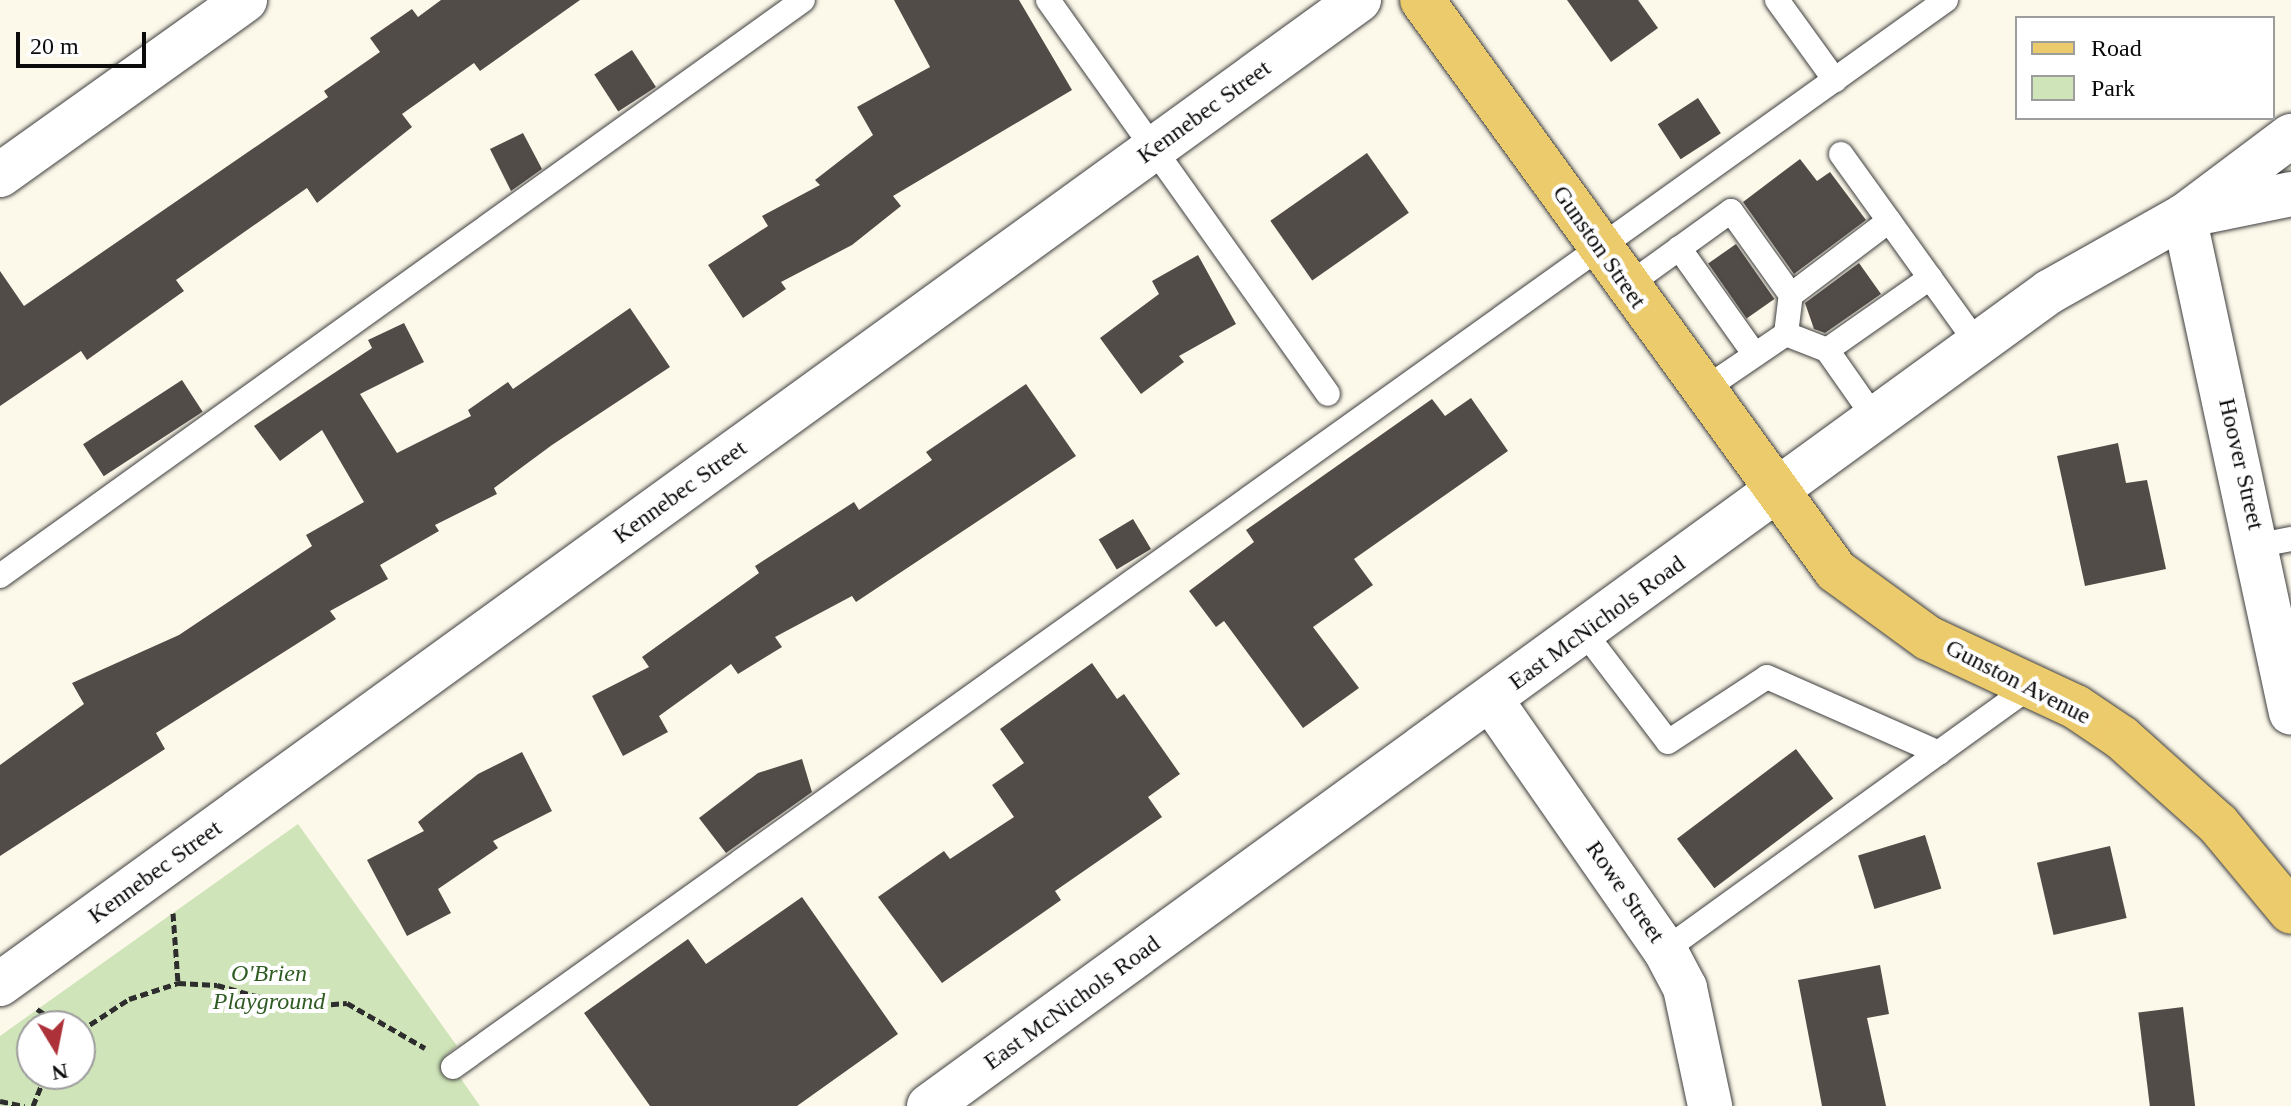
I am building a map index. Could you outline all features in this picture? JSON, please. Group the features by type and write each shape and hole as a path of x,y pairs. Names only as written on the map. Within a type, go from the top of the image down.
{"main road":[{"name":"Gunston Street","path":"1422,0 1777,493"},
{"name":"Gunston Avenue","path":"1777,493 1836,571 1868,600 1928,638 2076,707 2165,773 2259,868 2291,912"}],"street":[{"path":"0,175 245,0"},
{"name":"Kennebec Street","path":"0,984 1359,0"},
{"path":"2184,216 2291,136"},
{"name":"East McNichols Road","path":"929,1106 1777,493 2049,292 2184,216 2291,194"},
{"name":"Hoover Street","path":"2184,216 2276,542 2291,713"},
{"name":"Rowe Street","path":"1491,700 1665,950 1685,988 1710,1106"}],"lane":[{"path":"0,576 803,0"},
{"path":"1048,0 1328,394"},
{"path":"1777,0 1835,80"},
{"path":"453,1067 1946,0"},
{"path":"1841,154 1978,345"},
{"path":"1627,286 1731,211 1791,295 1786,334 1702,391"},
{"path":"1791,295 1889,221"},
{"path":"1679,248 1755,355"},
{"path":"1827,350 1930,278"},
{"path":"1786,334 1827,350 1876,420"},
{"path":"1584,632 1668,742 1767,677 1939,753"},
{"path":"1665,950 2033,685"}],"path":[{"path":"173,913 178,983"},
{"path":"96,1021 129,999 178,983 217,985 295,1007 347,1003 453,1067"},
{"path":"0,1101 24,1106"}],"green space":[{"name":"O'Brien Playground","path":"298,824 457,1046 445,1056 480,1106 0,1106 0,1036 16,1025 16,1090 96,1090 96,1010 37,1010"}],"building":[{"path":"441,0 580,0 480,71 474,63 402,114 412,127 317,203 307,188 176,280 184,291 87,360 81,351 0,406 0,271 24,306 328,97 324,91 380,52 370,38 412,9 418,17"},
{"path":"894,0 1019,0 1072,90 893,196 901,206 852,245 781,282 786,289 743,318 708,265 768,226 762,216 820,185 815,180 873,135 857,107 930,67"},
{"path":"1567,0 1638,0 1658,28 1611,62"},
{"path":"632,50 656,87 618,111 594,75"},
{"path":"1698,98 1721,133 1681,159 1658,124"},
{"path":"523,133 542,169 511,191 490,149"},
{"path":"1367,153 1409,213 1312,280 1270,221"},
{"path":"1800,159 1817,181 1830,172 1866,220 1794,274 1743,202"},
{"path":"1736,244 1774,299 1747,318 1708,264"},
{"path":"1198,255 1236,324 1179,356 1184,362 1141,394 1100,338 1159,294 1152,281"},
{"path":"1859,263 1881,294 1825,333 1814,329 1805,303"},
{"path":"630,308 670,367 552,445 494,488 497,494 435,525 439,531 380,565 388,579 330,611 336,619 156,733 165,749 0,856 0,765 84,704 72,683 179,635 312,546 306,535 364,502 322,430 280,461 254,426 372,348 368,340 404,323 424,362 360,394 397,453 471,416 468,410 508,382 513,389"},
{"path":"182,380 203,412 104,476 83,444"},
{"path":"1026,384 1076,456 856,602 852,596 775,637 782,647 738,674 731,664 659,716 668,732 623,756 592,696 649,667 642,657 759,573 755,566 854,502 859,510 932,460 926,452"},
{"path":"1471,398 1508,451 1354,559 1373,585 1313,627 1359,688 1303,728 1224,621 1216,627 1189,591 1254,542 1246,530 1432,399 1445,416"},
{"path":"2118,443 2126,483 2147,480 2166,569 2085,586 2057,456"},
{"path":"1133,519 1151,549 1117,570 1099,540"},
{"path":"1092,663 1117,699 1124,694 1180,774 1148,797 1162,817 1055,891 1061,900 942,983 878,897 944,851 950,859 1014,817 992,785 1024,763 1000,729"},
{"path":"1796,749 1833,799 1714,888 1677,839"},
{"path":"522,752 552,811 493,841 498,848 438,889 451,913 407,936 367,860 424,831 418,822 478,774"},
{"path":"802,759 812,792 726,853 699,818 758,773"},
{"path":"1925,835 1941,889 1874,909 1858,855"},
{"path":"2110,846 2127,918 2054,935 2037,863"},
{"path":"802,897 898,1034 797,1106 650,1106 584,1013 688,939 706,964"},
{"path":"1880,965 1889,1014 1867,1018 1886,1106 1822,1106 1798,980"},
{"path":"2183,1007 2195,1106 2150,1106 2138,1012"}]}
